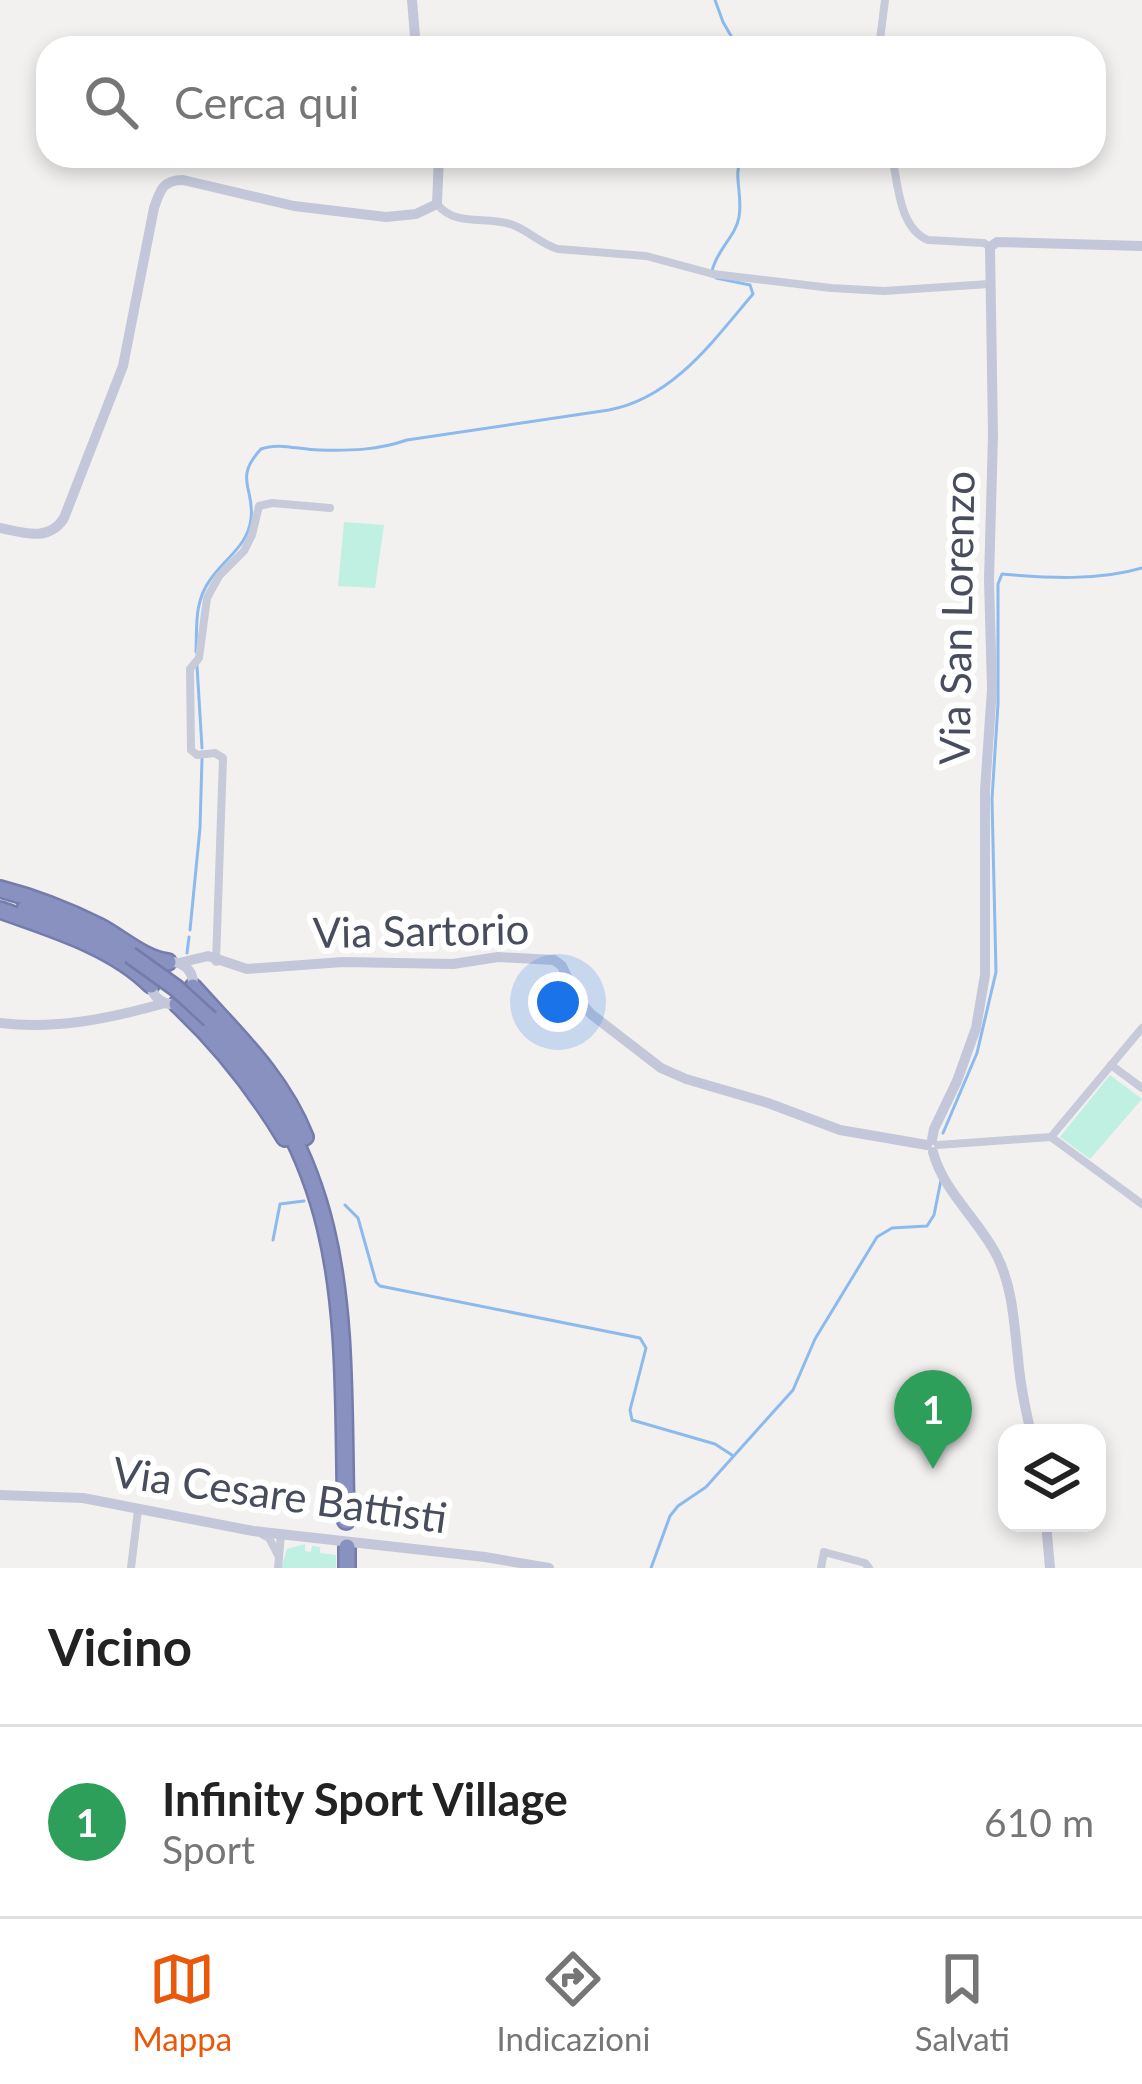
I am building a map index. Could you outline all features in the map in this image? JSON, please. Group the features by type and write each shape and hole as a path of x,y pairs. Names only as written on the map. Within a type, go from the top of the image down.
{"highway":[{"path":"0,889 75,915 154,959 173,962"},
{"path":"0,900 68,924 130,956 210,1019 254,1070 286,1120 313,1182 330,1239"},
{"path":"0,910 85,944 127,966 151,987"},
{"path":"192,981 290,1102 325,1196 341,1324 346,1521"},
{"path":"171,1004 226,1053 266,1108 303,1171 330,1239"},
{"path":"346,1547 347,1568"}],"street":[{"path":"412,0 415,36"},
{"path":"880,36 885,0"},
{"path":"438,168 437,203 444,212 456,218 512,225 558,249 646,256 710,273 858,290 989,284"},
{"path":"895,168 912,230 928,240 990,247 997,242 1142,246"},
{"path":"0,528 47,534 64,518 123,366 154,208 167,182 183,181 294,206 386,217 416,214 437,203"},
{"name":"Via San Lorenzo","path":"933,1146 934,1129 976,1028 985,976 985,790 992,689 990,247"},
{"path":"0,1023 36,1026 108,1018 171,1004 187,998 194,968 217,961 223,758 191,749 190,669 199,658 207,598 244,551 259,506 330,508"},
{"name":"Via Sartorio","path":"173,962 208,956 247,969 343,962 453,964 498,957 554,960 591,1014 661,1068 841,1130 933,1146"},
{"path":"142,1010 153,972 173,962 187,968 192,981"},
{"path":"151,987 156,998 171,1004"},
{"path":"1051,1137 1142,1028"},
{"path":"1111,1065 1142,1088"},
{"path":"1029,1424 1005,1276 996,1254 939,1170 933,1146 1051,1137 1142,1204"},
{"name":"Via Cesare Battisti","path":"0,1495 82,1498 253,1531 549,1568"},
{"path":"131,1568 138,1510"},
{"path":"253,1531 269,1538 279,1557"},
{"path":"1047,1532 1050,1568"},
{"path":"278,1568 281,1534"},
{"path":"279,1557 288,1542 305,1535"},
{"path":"820,1568 824,1552 869,1568"}],"green space":[{"path":"344,522 384,525 375,588 338,586"},
{"path":"1110,1075 1142,1099 1090,1159 1060,1137"},
{"path":"305,1544 305,1551 320,1547 320,1553 336,1555 336,1568 281,1568 287,1549"}],"waterway":[{"path":"715,0 731,36"},
{"path":"712,271 739,217 739,168"},
{"path":"196,652 201,597 249,529 248,468 261,449 375,448 632,403 690,365 753,294 750,285 716,278"},
{"path":"943,1133 977,1053 996,972 992,799 998,584 1002,574 1091,577 1142,568"},
{"path":"197,666 202,748"},
{"path":"190,930 202,759"},
{"path":"187,953 189,937"},
{"path":"651,1568 670,1516 706,1487 793,1390 815,1339 877,1237 892,1228 927,1226 941,1180"},
{"path":"273,1240 280,1204 304,1201"},
{"path":"345,1205 358,1218 380,1286 640,1338 646,1348 630,1410 632,1420 715,1444 732,1455"}],"place":[{"name":"Infinity Sport Village","path":"933,1469"}]}
